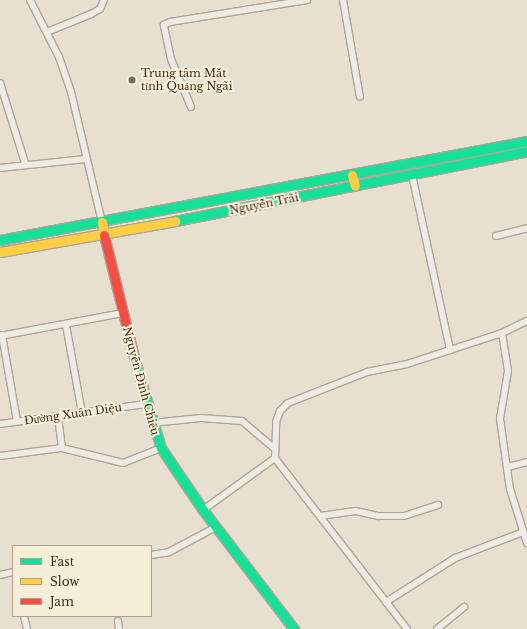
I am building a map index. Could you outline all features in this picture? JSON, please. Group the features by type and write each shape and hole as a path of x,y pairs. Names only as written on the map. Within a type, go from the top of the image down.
{"main road":[{"name":"Nguyễn Trãi","path":"0,240 527,141"},
{"name":"Nguyễn Trãi","path":"0,252 104,235 527,151"},
{"path":"352,175 355,186"},
{"name":"Nguyễn Đình Chiểu","path":"102,222 146,404 161,448 203,510 294,629"}],"street":[{"path":"30,0 59,57 70,92 102,222"},
{"path":"47,32 100,9 104,0"},
{"path":"191,107 171,59 164,25 307,0"},
{"path":"343,0 360,97"},
{"path":"0,83 3,103 26,163"},
{"path":"0,168 26,163 86,159"},
{"path":"412,175 450,350"},
{"path":"496,236 527,228"},
{"path":"17,422 1,336 66,325 123,313"},
{"path":"406,629 274,458 276,422 280,411 288,403 367,372 407,364 502,333 527,321"},
{"path":"66,325 82,413"},
{"path":"502,333 508,371 500,419 510,489 527,543"},
{"name":"Đường Xuân Diệu","path":"0,424 146,404"},
{"path":"58,416 62,448"},
{"path":"152,423 201,418 236,420 247,423 275,449"},
{"path":"0,456 62,448 123,463 161,448"},
{"path":"203,510 274,458"},
{"path":"508,468 527,462"},
{"path":"320,516 356,511 378,516 404,516 438,505"},
{"path":"152,555 168,552 216,527"},
{"path":"386,602 455,558 525,534"},
{"path":"0,575 12,572"},
{"path":"437,629 464,607"},
{"path":"24,617 27,629"},
{"path":"118,621 119,629"}],"traffic: fast":[{"path":"0,240 527,141"},
{"path":"175,221 527,151"},
{"path":"135,361 161,448 203,510 294,629"}],"traffic: slow":[{"path":"352,175 355,186"},
{"path":"0,252 175,221"},
{"path":"102,222 104,235"}],"traffic: jam":[{"path":"104,235 135,361"}],"place":[{"name":"Trung tâm Mắt tỉnh Quảng Ngãi","path":"132,80"}]}
